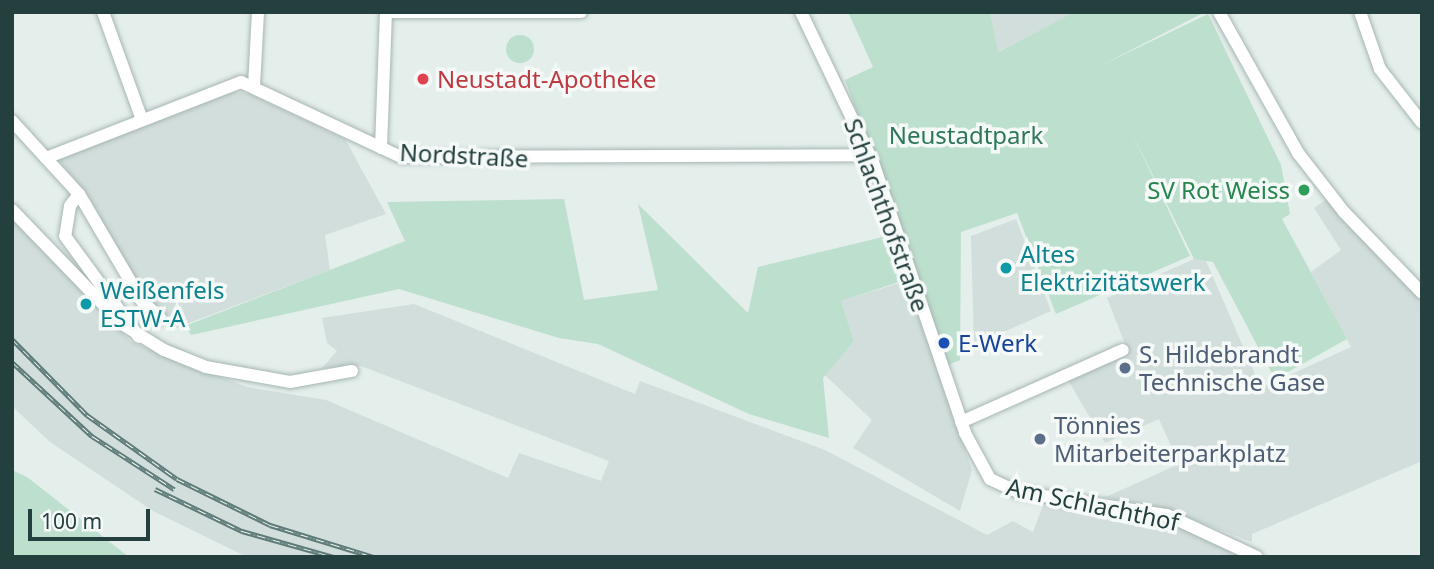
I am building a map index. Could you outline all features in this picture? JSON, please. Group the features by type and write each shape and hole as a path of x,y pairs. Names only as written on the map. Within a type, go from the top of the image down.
{"street":[{"path":"103,12 141,117"},
{"path":"254,86 258,12"},
{"path":"381,148 386,12 581,12"},
{"name":"Schlachthofstraße","path":"801,12 870,155 961,422 976,458"},
{"path":"1219,12 1298,153 1344,212 1422,293"},
{"path":"1360,12 1380,69 1422,123"},
{"name":"Nordstraße","path":"46,158 224,85 254,86 381,148 406,157 870,155"},
{"path":"12,121 79,194 142,301 160,318"},
{"path":"79,194 70,206 65,236 137,327 138,337"},
{"path":"12,210 138,337 205,367 267,378 313,382 352,371"},
{"path":"961,422 1123,350"},
{"name":"Am Schlachthof","path":"976,458 990,479 1008,490 1167,515 1257,557"}],"shaded area":[{"path":"990,12 1074,12 997,52"},
{"path":"232,92 250,94 345,139 386,214 325,235 330,270 176,328 145,300 88,195 58,159"},
{"path":"1326,200 1422,299 1422,461 1252,534 1252,542 1159,507 1106,497 1179,464 1159,419 1105,443 1068,380 1129,354 1107,298 1194,259 1206,261 1261,388 1351,347 1311,272 1341,250 1314,208"},
{"path":"1016,219 1051,311 974,345 971,236"},
{"path":"12,220 131,342 247,387 326,400 508,478 519,453 601,481 609,461 361,366 322,368 337,351 327,343 322,318 414,304 635,394 640,381 825,450 987,535 1013,521 1033,532 1045,500 1171,523 1243,557 247,557 153,511 50,442 12,406"},
{"path":"906,281 972,470 960,511 853,448 872,420 825,375 854,341 841,301"}],"green space":[{"name":"Neustadtpark","path":"848,12 990,12 998,52 1074,12 1205,12 1100,66 1208,14 1281,165 1290,214 1282,219 1347,339 1275,379 1213,262 1194,259 1130,129 1190,256 1056,314 1017,213 961,232 960,360 948,365 845,80 873,67"},
{"path":"520,35 530,39 534,49 530,59 520,63 510,59 506,49 510,39"},
{"path":"564,199 584,300 658,290 638,204 748,313 758,267 883,237 899,282 841,301 854,341 823,378 829,438 749,414 598,344 559,338 399,289 191,335 185,326 405,241 387,202"},
{"path":"12,470 27,477 129,557 12,557"}],"railway":[{"path":"12,339 87,415 177,479 270,525 374,557"},
{"path":"12,362 92,436 174,489"},
{"path":"155,489 242,531 334,557"}],"place":[{"name":"Neustadt-Apotheke","path":"423,79"},
{"name":"SV Rot Weiss","path":"1304,190"},
{"name":"Altes Elektrizitätswerk","path":"1006,268"},
{"name":"Weißenfels ESTW-A","path":"86,304"},
{"name":"E-Werk","path":"944,343"},
{"name":"S. Hildebrandt Technische Gase","path":"1125,368"},
{"name":"Tönnies Mitarbeiterparkplatz","path":"1040,439"}]}
